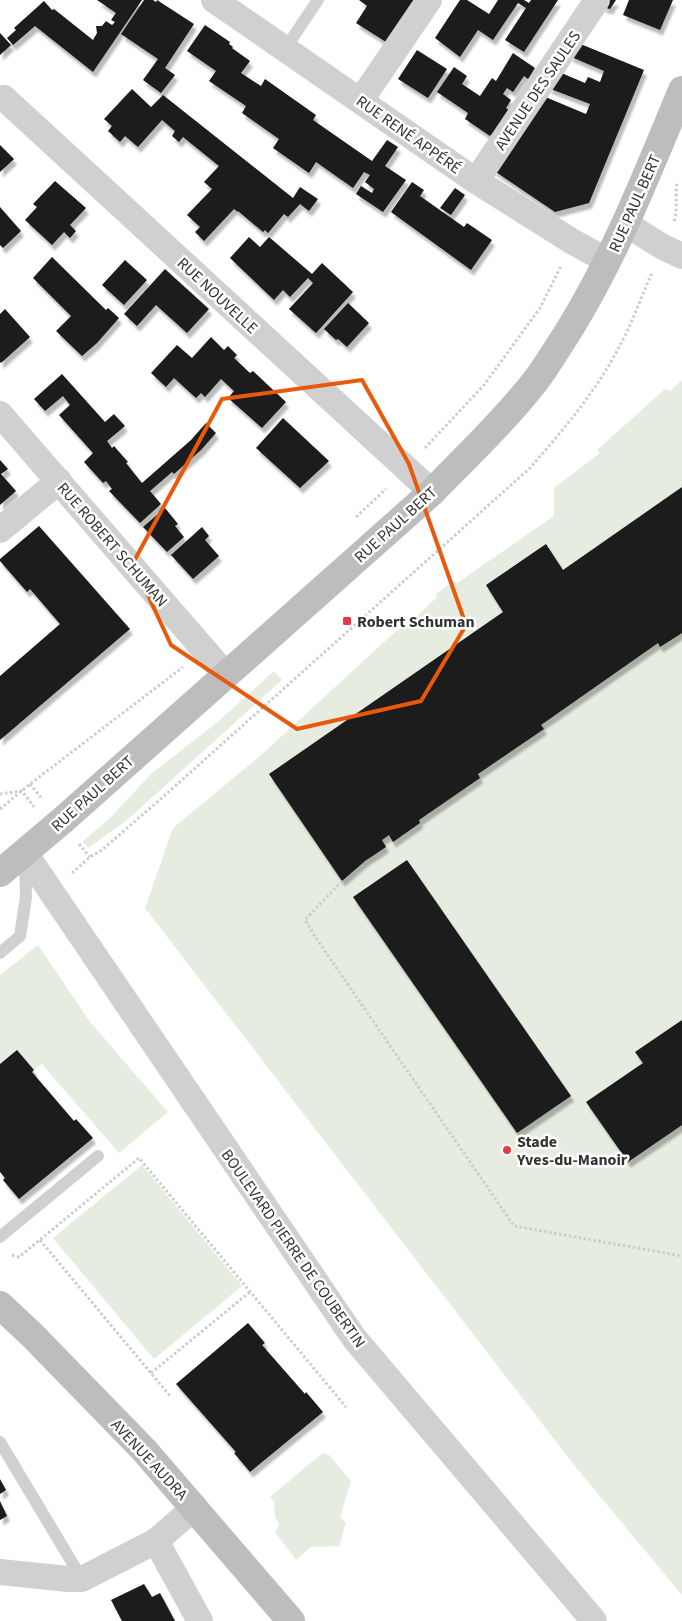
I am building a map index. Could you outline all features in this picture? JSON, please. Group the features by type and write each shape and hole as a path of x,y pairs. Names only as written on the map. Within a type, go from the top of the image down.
{"street":[{"name":"RUE RENÉ APPÉRÉ","path":"214,0 476,180 573,242 608,261"},
{"path":"361,100 429,0"},
{"name":"AVENUE DES SAULES","path":"476,180 597,0"},
{"name":"RUE PAUL BERT","path":"0,873 52,830 432,492 534,383 578,318 608,261 626,224 682,90"},
{"name":"RUE NOUVELLE","path":"4,98 432,492"},
{"path":"626,224 663,247 682,256"},
{"name":"RUE ROBERT SCHUMAN","path":"0,414 226,674"},
{"path":"0,530 59,481"},
{"name":"BOULEVARD PIERRE DE COUBERTIN","path":"24,853 354,1338 594,1621"},
{"name":"AVENUE AUDRA","path":"0,1305 113,1417 195,1507 291,1621"},
{"path":"0,1572 82,1579 156,1541 195,1507"},
{"path":"156,1541 200,1621"}],"lane":[{"path":"286,49 318,0"},
{"path":"0,953 20,936 26,897 24,853"},
{"path":"0,1237 98,1156"},
{"path":"0,1442 82,1579"}],"path":[{"path":"673,225 676,215 675,194 679,177"},
{"path":"351,522 408,469 484,385 540,308 573,242"},
{"path":"50,891 164,796 530,468 561,432 594,388 620,347 648,281"},
{"path":"0,809 205,650"},
{"path":"0,794 22,791"},
{"path":"22,791 52,830"},
{"path":"342,881 305,920 514,1226 682,1256"},
{"path":"6,1250 12,1256 19,1257 139,1158 346,1407"},
{"path":"40,1240 170,1396"},
{"path":"151,1373 250,1292"}],"highlighted area":[{"path":"362,380 409,464 466,625 421,701 297,729 171,645 133,563 222,399"}],"shaded area":[{"name":"Stade Yves-du-Manoir","path":"682,380 682,1595 574,1465 145,908 173,828 260,756 396,631 408,625 437,597 436,594 453,581 457,583 554,516 554,488 600,453 597,450 665,389 670,391"},
{"path":"274,671 282,680 126,821 88,848 83,841 109,819 151,774 219,721"},
{"path":"38,945 90,1022 168,1112 119,1153 42,1064 34,1070 17,1050 0,1064 0,975"},
{"path":"142,1165 242,1286 154,1359 53,1238"},
{"path":"325,1453 329,1455 351,1481 340,1517 346,1523 339,1546 311,1547 296,1560 275,1532 279,1525 275,1517 274,1502 270,1497 320,1455"}],"building":[{"path":"97,0 142,0 93,72 35,26 13,45 7,38 16,30 14,28 44,1 52,10 54,9 93,40 97,33 96,26 102,26 106,21 112,25 115,22 111,20 116,13"},
{"path":"144,0 156,2 157,0 194,24 165,68 175,75 161,93 143,80 158,59 121,34"},
{"path":"359,0 414,0 386,42 356,23 367,6"},
{"path":"460,0 467,0 489,14 498,0 524,0 529,3 531,0 558,0 524,52 505,40 526,8 518,3 493,40 478,30 460,57 435,38"},
{"path":"606,0 616,0 610,9 602,7"},
{"path":"629,0 673,0 660,30 623,15"},
{"path":"205,25 230,42 229,44 232,48 250,61 241,73 261,86 265,79 316,115 313,120 372,161 387,140 398,147 385,166 406,180 383,212 356,194 361,186 372,193 374,189 365,182 370,175 364,172 353,188 316,162 309,173 273,148 279,139 242,113 246,106 209,81 216,71 187,51"},
{"path":"0,33 11,45 0,55"},
{"path":"578,43 644,70 589,203 555,212 493,170 543,96 586,114 590,104 548,88 559,72 585,83 588,77 600,82 604,71 569,56"},
{"path":"417,50 447,69 428,98 398,79"},
{"path":"513,53 535,68 528,79 524,76 513,92 507,88 503,94 511,100 506,108 514,114 490,136 465,119 468,113 437,92 454,67 467,76 462,84 480,96 492,78 496,81"},
{"path":"132,89 151,107 163,95 293,198 300,187 318,199 309,211 300,204 288,217 284,214 268,233 265,230 263,232 234,209 204,241 195,232 200,227 187,215 212,189 204,182 219,166 183,137 179,142 172,136 175,131 162,120 138,147 125,136 120,142 108,131 112,126 104,119"},
{"path":"0,145 14,159 0,172"},
{"path":"55,181 86,208 70,225 76,231 70,238 64,232 52,245 25,220 37,207 33,204"},
{"path":"412,182 424,190 420,196 464,227 467,223 492,240 471,270 391,212"},
{"path":"455,188 465,195 451,215 440,208"},
{"path":"0,207 21,231 3,248 0,245"},
{"path":"249,237 260,247 269,237 312,274 322,263 353,292 316,333 289,309 313,283 308,278 290,297 283,290 274,300 230,258"},
{"path":"52,257 106,310 108,308 119,318 97,343 82,356 56,331 71,316 33,278"},
{"path":"125,260 147,280 124,305 102,285"},
{"path":"165,269 209,309 187,333 156,305 137,326 124,314"},
{"path":"348,303 369,323 347,347 324,329"},
{"path":"5,309 30,337 1,363 0,314"},
{"path":"211,337 224,350 228,346 237,355 234,358 250,373 253,371 286,402 262,428 228,398 234,391 221,379 205,397 201,393 196,398 174,378 166,387 151,373 177,345 192,358"},
{"path":"62,374 105,422 114,414 125,426 107,441 128,462 126,463 142,483 191,440 206,423 216,433 201,450 174,474 172,472 150,491 161,504 140,523 109,491 112,489 106,481 103,483 84,462 93,453 59,415 70,405 63,396 45,411 34,399"},
{"path":"283,418 329,461 300,488 256,448"},
{"path":"0,460 8,469 1,474 16,491 0,505"},
{"path":"682,487 682,633 660,647 658,643 541,725 544,729 478,774 480,778 419,820 420,823 393,842 389,835 382,840 386,847 365,861 342,881 269,774 503,612 486,585 546,544 563,570"},
{"path":"165,508 178,524 175,526 184,537 167,552 143,527"},
{"path":"39,526 130,629 0,740 0,676 60,624 30,589 27,592 0,561"},
{"path":"202,527 209,536 205,540 219,556 193,579 171,555"},
{"path":"407,860 571,1096 517,1133 353,897"},
{"path":"682,1020 682,1125 628,1162 586,1102 643,1063 635,1052"},
{"path":"17,1050 34,1070 32,1072 74,1121 76,1119 93,1138 19,1199 3,1180 5,1178 0,1172 0,1064"},
{"path":"248,1323 265,1343 262,1345 323,1412 250,1472 234,1453 236,1452 176,1384"},
{"path":"0,1479 6,1490 0,1494"},
{"path":"0,1501 7,1516 0,1520"},
{"path":"144,1584 152,1597 160,1593 175,1621 122,1621 111,1600"}],"place":[{"name":"Robert Schuman","path":"347,621"},
{"name":"Stade Yves-du-Manoir","path":"507,1150"}]}
